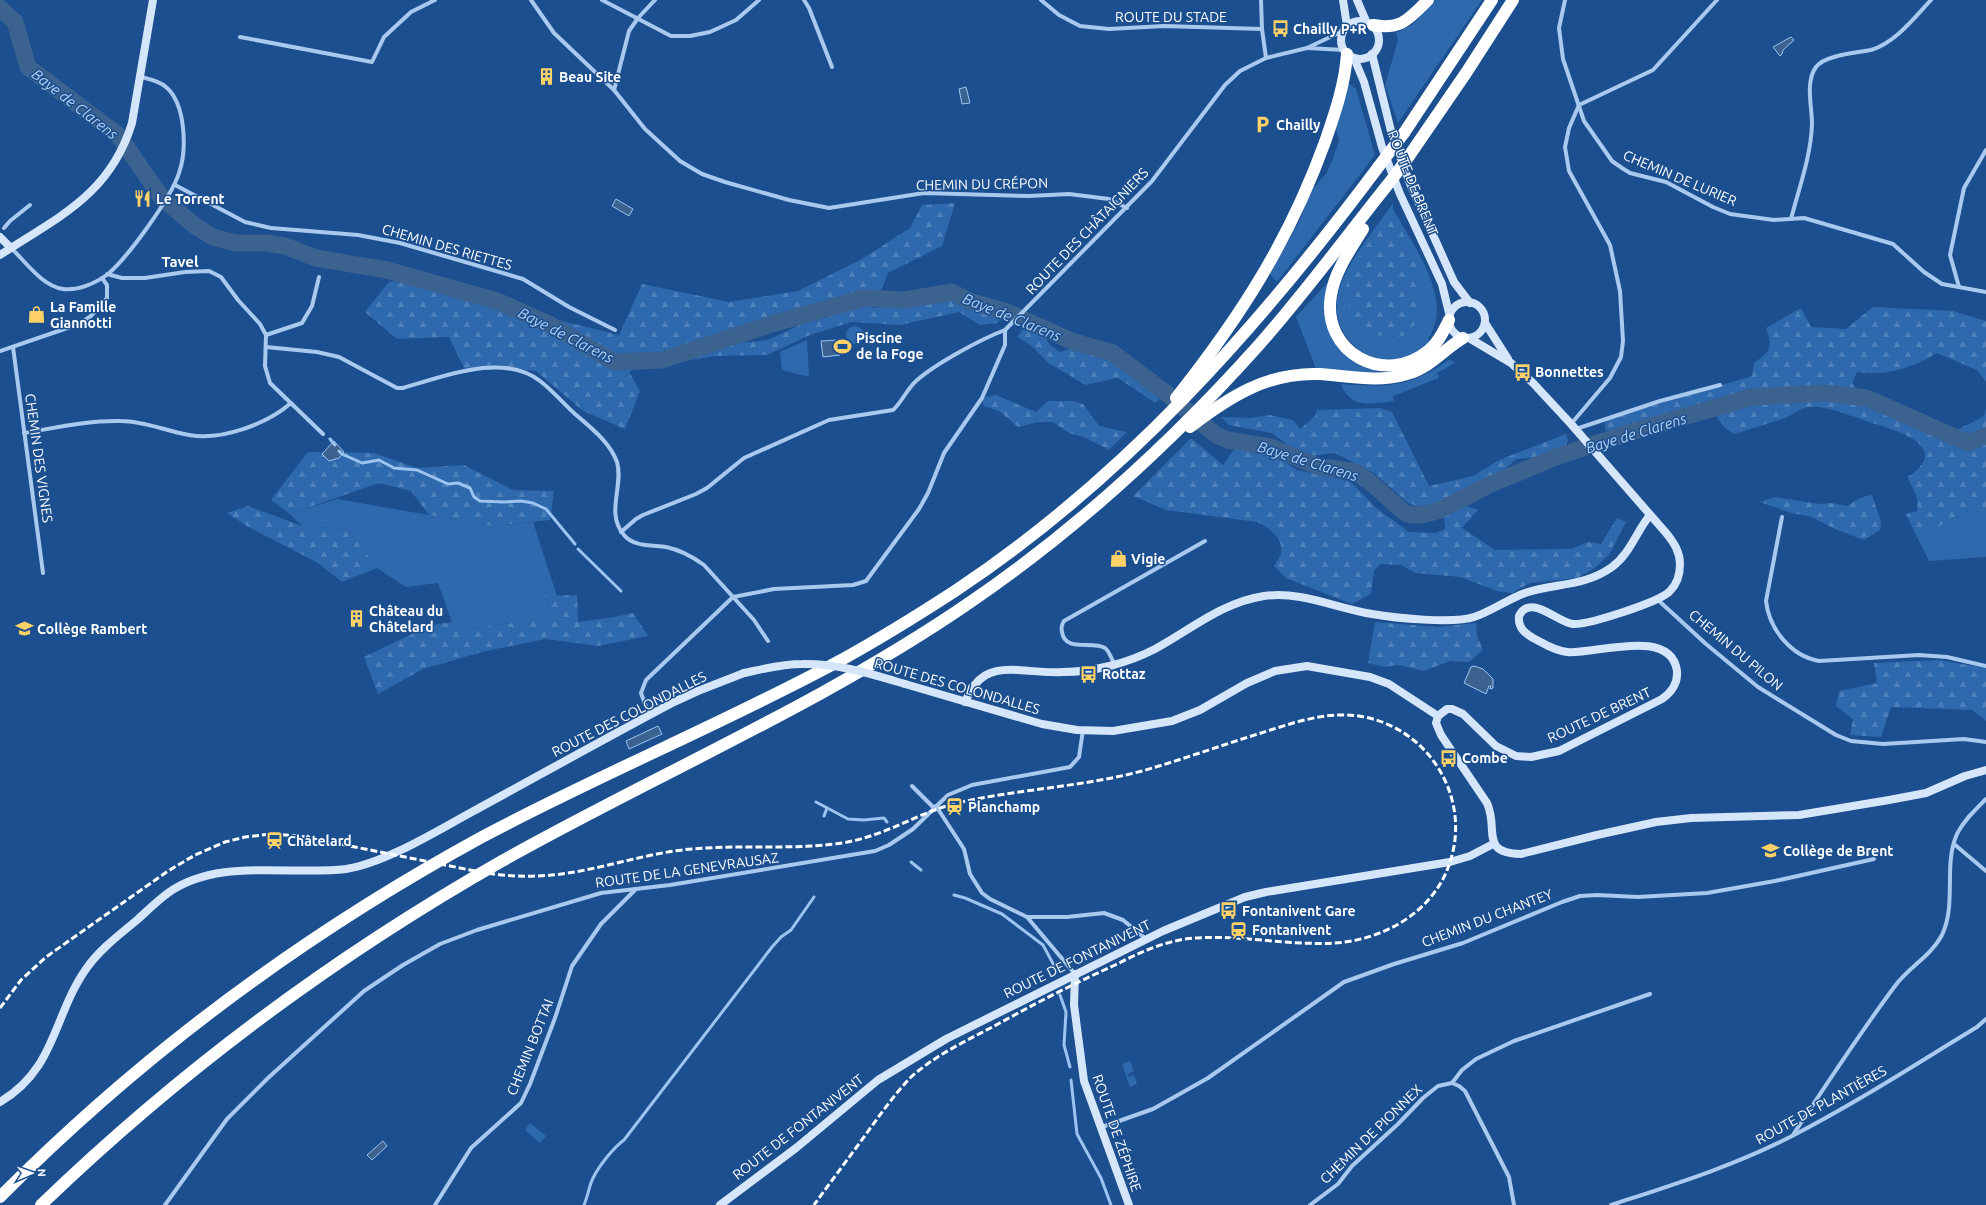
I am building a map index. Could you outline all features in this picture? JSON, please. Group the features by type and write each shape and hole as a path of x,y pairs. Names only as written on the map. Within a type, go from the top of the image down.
{"highway":[{"path":"1369,23 1390,27 1400,25 1409,19 1428,0"},
{"path":"0,1197 88,1114 166,1047 249,985 344,919 441,861 527,814 761,701 876,640 958,588 1024,541 1106,474 1143,440 1213,370 1285,287 1404,133 1492,0"},
{"path":"41,1205 104,1146 187,1074 269,1011 362,946 502,862 813,697 889,654 970,602 1079,520 1152,455 1216,392 1299,298 1389,184 1466,73 1513,0"},
{"path":"1143,440 1224,336 1266,271 1290,224 1318,161 1345,79 1348,54"},
{"path":"1389,184 1336,276 1331,294 1330,309 1331,322 1336,334 1347,349 1364,361 1378,365 1395,365 1413,360 1429,350 1440,338 1450,318"},
{"path":"1152,455 1218,406 1255,385 1273,379 1300,374 1377,379 1408,374 1432,362 1466,338"}],"street":[{"path":"0,255 47,226 81,201 103,180 115,162 127,138 132,123 153,0"},
{"path":"240,37 372,62 384,38 410,12 435,0"},
{"name":"CHEMIN DU CRÉPON","path":"531,0 554,33 614,90 645,129 680,161 702,174 789,200 829,208 924,193 1029,196 1069,194 1109,199 1127,208"},
{"path":"602,0 671,36 690,36 710,32 736,20 759,0"},
{"path":"614,90 629,31 638,18 655,0"},
{"path":"804,0 809,8 832,67"},
{"name":"ROUTE DU STADE","path":"1041,0 1059,15 1080,26 1109,29 1164,26 1262,29"},
{"path":"1261,0 1262,29 1266,58"},
{"path":"1343,0 1345,28 1341,41 1348,54 1363,58 1372,54 1379,42 1378,33 1369,23 1357,0"},
{"name":"CHEMIN DE LURIER","path":"1565,0 1559,28 1563,59 1584,121 1612,161 1630,173 1666,182 1713,207 1730,214 1774,220 1804,218 1893,244 1930,276 1942,284 1986,292"},
{"path":"1573,426 1614,372 1621,358 1623,341 1620,291 1610,244 1569,171 1565,147 1569,128 1579,105 1653,70 1718,0"},
{"path":"1791,218 1810,144 1810,86 1812,75 1817,66 1827,60 1872,49 1889,42 1931,0"},
{"path":"1345,28 1356,21 1369,23"},
{"name":"ROUTE DES CHÂTAIGNIERS","path":"1005,330 1031,306 1127,208 1161,170 1225,85 1240,71 1266,58 1307,48 1345,28"},
{"name":"ROUTE DES CHÂTAIGNIERS","path":"1307,48 1348,54"},
{"name":"ROUTE DE BRENT","path":"1348,54 1364,82 1382,147 1400,194 1442,284 1450,318"},
{"name":"ROUTE DE BRENT","path":"1372,54 1391,131 1409,181 1454,282 1470,303"},
{"path":"0,237 43,279 55,287 75,289 102,278 120,262 160,209 174,185 181,167 184,150 183,127 180,111 171,92 166,86 141,77"},
{"path":"1959,287 1950,255 1964,188 1986,150"},
{"name":"CHEMIN DES RIETTES","path":"174,185 245,222 271,228 358,235 400,243 523,280 569,307 615,330"},
{"path":"4,228 10,220 30,205"},
{"path":"107,274 122,278 145,278 185,272 209,271 221,277 238,300 260,324 266,335 265,356 267,374 276,389 323,434"},
{"path":"266,335 302,323 312,306 319,277"},
{"path":"0,350 41,335 79,324 91,316 107,298 107,285 102,278"},
{"path":"1470,303 1482,310 1485,323 1480,333 1466,338 1452,329 1450,318 1457,306 1470,303"},
{"name":"ROUTE DE BRENT","path":"1438,716 1441,712 1447,709 1458,712 1467,717 1496,746 1516,756 1531,757 1559,751 1656,703 1671,691 1677,679 1676,665 1673,660 1661,650 1649,646 1632,645 1574,652 1561,651 1527,635 1523,631 1519,621 1521,612 1528,608 1533,607 1542,609 1566,622 1581,624 1658,600 1671,591 1678,581 1680,562 1678,552 1673,542 1573,426 1511,362 1495,341 1485,323"},
{"path":"621,532 643,515 707,488 744,458 760,450 829,420 893,410 908,389 922,376 990,336 1005,330 1005,345 982,398 944,453 928,493 919,508 866,581 853,585 758,591 733,597 646,680 642,693 650,716"},
{"name":"ROUTE DE BRENT","path":"1466,338 1511,362"},
{"name":"CHEMIN DES VIGNES","path":"13,346 42,573"},
{"path":"266,347 317,352 338,357 397,388 403,388 464,372 490,367 504,367 528,374 540,381 596,433 614,455 617,462 618,473 616,517 621,532 627,539 638,544 667,547 696,559 754,620 768,640"},
{"path":"1573,426 1720,385"},
{"path":"24,433 123,421 190,435 213,436 242,429 283,410 291,403"},
{"path":"965,702 973,687 980,679 994,670 1006,669 1063,672 1084,670 1114,664 1154,650 1216,613 1244,601 1263,596 1303,596 1358,612 1384,616 1456,620 1472,618 1526,593 1573,584 1610,568 1623,557 1650,515"},
{"path":"1782,517 1766,601 1767,610 1769,619 1784,640 1798,654 1808,659 1819,661 1919,655 1947,657 1986,666"},
{"path":"1114,664 1108,652 1104,648 1076,645 1066,641 1061,628 1064,621 1206,541"},
{"name":"CHEMIN DU PILON","path":"1658,600 1706,644 1758,687 1836,735 1851,741 1883,744 1908,744 1964,738 1986,742"},
{"name":"ROUTE DES COLONDALLES","path":"0,1102 33,1074 48,1052 67,1005 86,969 112,941 170,892 199,879 236,870 313,871 346,869 383,858 698,691 744,673 774,667 802,664 851,669 1042,724 1083,730 1113,732 1172,721 1200,710 1247,683 1275,671 1307,666 1370,677 1389,684 1438,716"},
{"path":"1438,716 1436,723 1441,735 1489,808 1493,844 1500,850 1521,854 1604,833 1669,820 1691,818 1786,816 1821,812 1918,795 1964,776 1986,770"},
{"name":"ROUTE DE LA GENEVRAUSAZ","path":"164,1205 228,1119 268,1078 364,991 402,965 440,944 477,930 601,893 670,885 875,851 889,845 910,831 948,795 972,785 1070,767 1079,758 1083,730"},
{"path":"912,786 935,807 964,849 970,874 982,893 990,899 1027,917 1075,974"},
{"path":"1792,1136 1896,984 1926,956 1942,934 1948,910 1954,844 1963,824 1986,798"},
{"name":"ROUTE DE FONTANIVENT","path":"720,1205 796,1148 878,1080 946,1039 1146,939 1248,896 1273,890 1450,862 1470,856 1493,844"},
{"path":"1954,844 1986,871"},
{"name":"CHEMIN DU CHANTEY","path":"1102,1128 1153,1108 1208,1078 1344,982 1394,964 1463,943 1562,902 1580,896 1597,895 1638,897 1706,893 1775,881 1874,859"},
{"name":"CHEMIN BOTTAI","path":"435,1205 471,1148 520,1103 544,1048 572,966 601,924 635,890"},
{"path":"1027,917 1067,917 1104,913 1123,920 1146,939"},
{"name":"ROUTE DE ZÉPHIRE","path":"1075,974 1074,1004 1081,1068 1088,1094 1102,1128 1129,1205"},
{"path":"1514,1205 1509,1177 1501,1159 1465,1091 1452,1083 1462,1070 1476,1058 1514,1041 1650,994"},
{"name":"ROUTE DE PLANTIÈRES","path":"1611,1205 1707,1174 1792,1136 1860,1098 1977,1027 1986,1019"},
{"name":"CHEMIN DE PIONNEX","path":"1310,1205 1338,1184 1352,1166 1398,1124 1423,1098 1438,1086 1452,1083"}],"green space":[{"path":"1436,0 1482,0 1398,123 1385,85 1398,40 1396,33 1412,25"},
{"path":"1348,83 1356,89 1375,155 1277,282 1270,274 1300,220 1310,192 1326,174 1332,161 1339,141 1335,123"},
{"path":"955,203 942,246 888,273 879,295 863,304 875,308 904,300 952,292 969,301 1007,312 997,323 980,325 959,312 900,325 851,322 810,335 767,355 716,356 677,362 719,345 768,340 808,321 791,321 726,332 651,355 629,372 640,391 625,429 583,411 536,371 491,366 465,370 449,337 397,339 365,312 389,282 428,278 485,302 619,335 642,284 729,302 798,291 862,259 910,228 922,205"},
{"path":"1393,203 1393,209 1411,239 1428,273 1434,290 1437,307 1435,324 1428,339 1430,342 1411,356 1396,360 1381,359 1367,355 1355,347 1346,336 1339,323 1337,309 1338,294 1341,283 1347,271 1361,247"},
{"path":"1393,209 1416,264 1419,290 1418,317 1410,332 1396,339 1355,330 1345,290 1354,263"},
{"path":"1330,280 1325,300 1324,313 1328,330 1333,339 1345,354 1361,365 1374,369 1388,370 1366,373 1316,369 1296,317"},
{"path":"1873,307 1953,311 1986,321 1986,382 1977,370 1937,353 1919,363 1899,370 1878,373 1857,372 1852,383 1865,402 1940,439 1984,416 1986,407 1986,513 1968,510 1918,539 1906,514 1917,511 1917,500 1908,477 1921,466 1925,456 1922,447 1914,440 1903,434 1830,409 1807,407 1785,418 1735,434 1725,428 1717,417 1701,408 1651,418 1616,431 1605,430 1605,420 1752,376 1754,363 1767,352 1770,345 1766,328 1801,308 1811,327 1846,329"},
{"path":"851,326 859,326 864,331 862,342 859,344 851,344 846,339 846,331"},
{"path":"1031,327 1042,331 1049,344 1060,352 1077,347 1113,353 1166,393 1155,403 1118,378 1086,385 1048,363 1032,346 1017,337 1022,330"},
{"path":"807,340 809,377 782,370 780,352"},
{"path":"1450,359 1455,363 1437,373 1439,378 1393,396 1394,401 1370,404 1356,401 1350,398 1341,384 1372,386 1398,384 1423,375"},
{"path":"996,395 1036,412 1048,401 1073,401 1083,404 1099,426 1127,432 1109,450 1086,438 1069,433 1053,422 1037,422 1018,427 999,411 984,406 982,398"},
{"path":"1379,408 1392,412 1429,486 1473,476 1499,460 1566,434 1568,440 1564,449 1539,457 1516,459 1493,480 1473,490 1458,493 1438,502 1433,507 1416,506 1408,503 1374,473 1335,453 1303,457 1272,433 1229,425 1221,417 1250,418 1270,415 1293,420 1300,429 1315,416 1317,410"},
{"path":"1191,438 1223,465 1237,445 1279,458 1297,470 1350,481 1376,508 1409,532 1435,533 1445,529 1444,517 1466,506 1478,510 1462,528 1495,550 1571,549 1588,542 1601,544 1617,518 1626,522 1609,555 1595,568 1577,578 1530,583 1512,593 1497,591 1460,577 1415,573 1401,565 1380,564 1374,571 1371,594 1352,604 1286,578 1274,566 1281,554 1280,542 1274,533 1257,522 1166,510 1133,496"},
{"path":"308,452 374,453 417,468 464,465 513,490 554,491 550,520 492,526 429,515 411,491 379,483 290,514 271,500"},
{"path":"1872,495 1881,522 1880,530 1864,540 1835,529 1812,517 1791,513 1760,502 1775,497 1819,504 1832,503 1847,506 1860,498"},
{"path":"337,499 492,526 533,522 557,596 545,597 551,615 533,620 455,631 438,583 406,587 377,568 348,529 302,526 290,514"},
{"path":"248,506 302,526 348,529 377,568 342,582 318,563 247,526 227,513"},
{"path":"1968,510 1986,513 1986,557 1929,561 1918,539"},
{"path":"577,595 578,622 633,613 648,636 598,646 546,639 486,651 423,669 378,694 364,657 431,625 452,622 455,631 533,620 551,615 545,596"},
{"path":"1375,622 1437,627 1476,623 1477,636 1483,650 1469,662 1450,661 1424,671 1398,665 1385,667 1368,663"},
{"path":"1938,660 1986,668 1986,721 1972,710 1891,707 1881,737 1850,735 1853,719 1836,706 1839,691 1877,683 1874,663"},
{"path":"1130,1061 1134,1071 1128,1074 1129,1077 1134,1075 1137,1084 1130,1087 1122,1064"},
{"path":"530,1123 546,1136 540,1143 525,1130"}],"shaded area":[{"path":"1791,37 1794,40 1783,50 1780,56 1773,47"},
{"path":"966,87 970,103 962,104 959,89"},
{"path":"616,199 633,209 629,216 612,206"},
{"path":"838,340 840,355 823,357 821,341"},
{"path":"334,441 344,452 339,458 329,461 322,454"},
{"path":"1474,666 1483,669 1493,679 1493,688 1490,689 1491,686 1489,686 1486,694 1464,683 1471,667"},
{"path":"658,726 662,734 629,749 626,741"},
{"path":"383,1141 387,1146 372,1160 367,1155"}],"waterway":[{"name":"Baye de Clarens","path":"0,8 15,22 28,67 118,135 162,198 195,226 213,237 235,243 267,243 285,246 316,258 387,270 497,301 549,324 614,362 662,360 775,323 864,298 904,300 952,292 969,301 1007,312 1074,342 1113,353 1166,393 1216,435 1228,440 1270,447 1317,466 1355,472 1369,481 1405,513 1412,515 1422,515 1440,510 1491,484 1556,457 1631,432 1752,397 1826,393 1867,398 1968,443 1986,436"},
{"path":"330,439 335,445"},
{"path":"339,451 342,454 362,463 379,460 394,468 417,470 448,484 458,483 470,488 474,497 480,501 521,501 533,503 546,509 575,544"},
{"path":"578,549 621,591"},
{"path":"816,802 848,819 864,820 884,818 887,822"},
{"path":"824,816 827,808"},
{"path":"911,862 921,870"},
{"path":"954,895 965,898 1002,914 1043,945 1057,971"},
{"path":"584,1205 596,1173 611,1152 624,1140 772,947 781,937 791,930 814,897"},
{"path":"1060,995 1066,1012 1064,1045 1070,1067"},
{"path":"1071,1080 1077,1134 1101,1178 1111,1205"}],"railway":[{"path":"0,1008 21,980 46,957 168,871 195,855 225,842 245,837 271,834 300,836 480,872 522,876 570,873 674,851 842,843 873,835 928,812 957,803 1003,794 1096,781 1142,771 1307,719 1333,715 1359,716 1383,722 1405,734 1423,749 1438,768 1449,789 1455,813 1455,837 1450,862 1443,879 1433,895 1405,920 1372,936 1353,941 1335,943 1297,943 1241,938 1185,939 1149,949 1085,979 941,1055 910,1078 889,1103 814,1205"}],"place":[{"name":"Chailly P+R","path":"1280,29"},
{"name":"Beau Site","path":"546,77"},
{"name":"Chailly","path":"1263,125"},
{"name":"Le Torrent","path":"143,199"},
{"name":"La Famille Giannotti","path":"37,315"},
{"name":"Piscine de la Foge","path":"843,346"},
{"name":"Bonnettes","path":"1522,372"},
{"name":"Vigie","path":"1118,559"},
{"name":"Château du Châtelard","path":"356,619"},
{"name":"Collège Rambert","path":"24,629"},
{"name":"Rottaz","path":"1089,674"},
{"name":"Combe","path":"1449,758"},
{"name":"Planchamp","path":"955,807"},
{"name":"Châtelard","path":"274,841"},
{"name":"Collège de Brent","path":"1770,851"},
{"name":"Fontanivent Gare","path":"1229,911"},
{"name":"Fontanivent","path":"1239,930"}],"district":[{"name":"Tavel","path":"180,261"}]}
